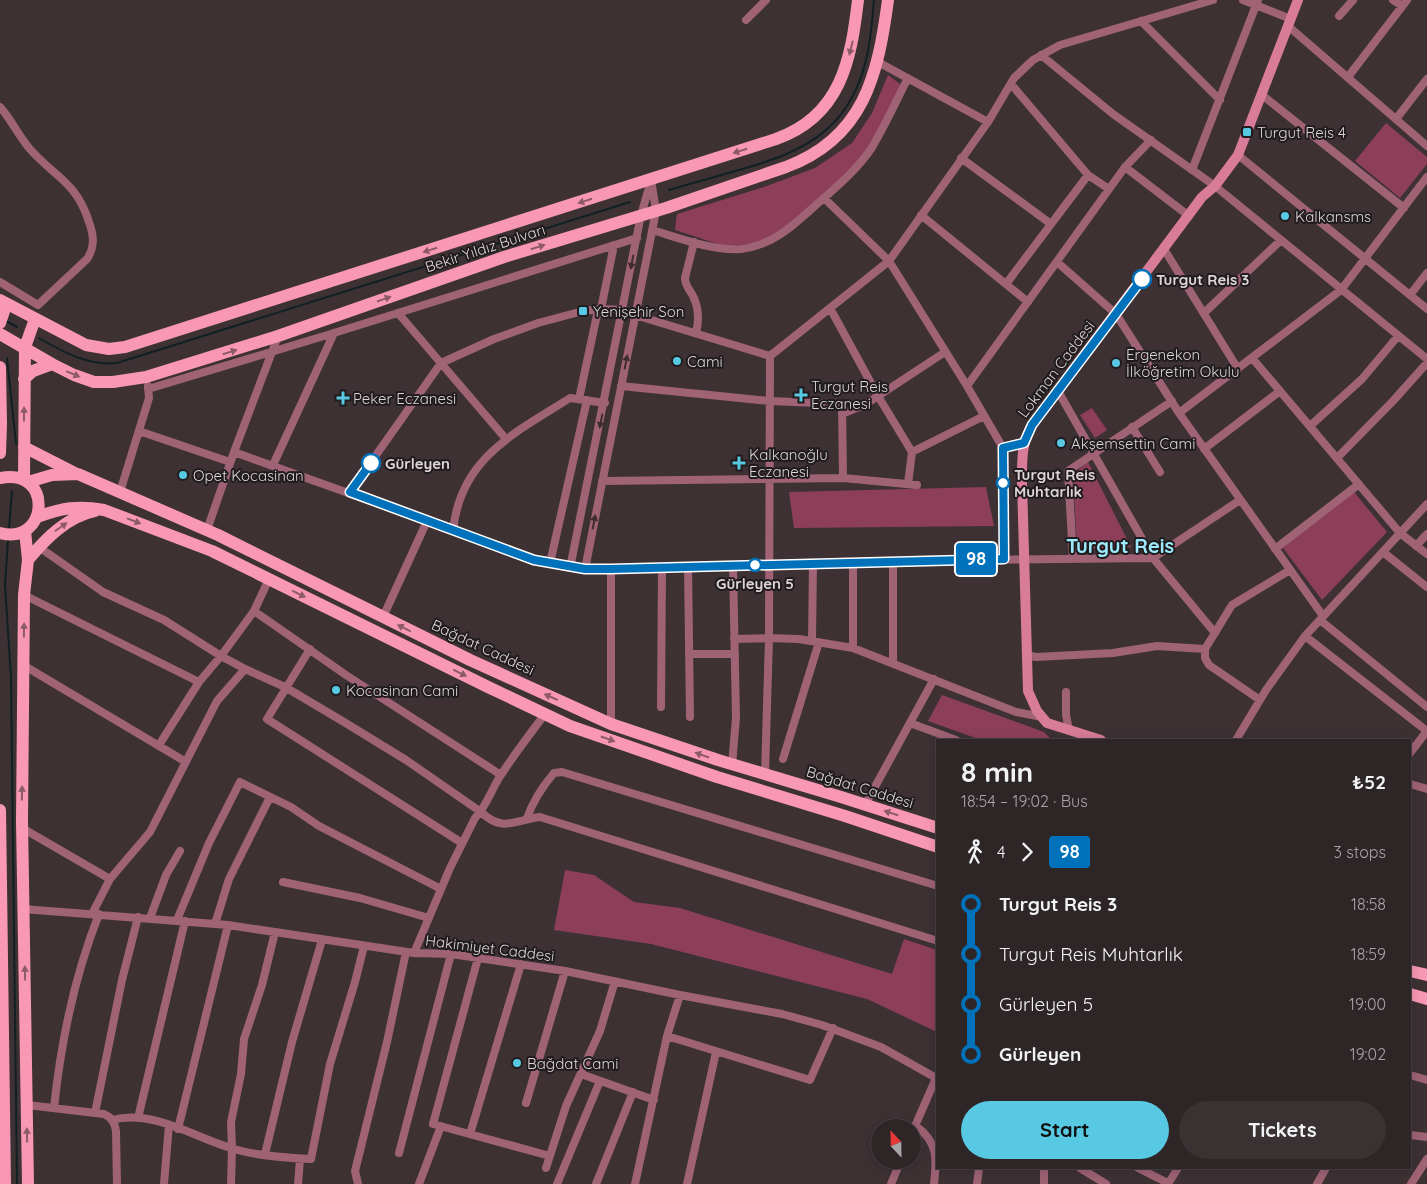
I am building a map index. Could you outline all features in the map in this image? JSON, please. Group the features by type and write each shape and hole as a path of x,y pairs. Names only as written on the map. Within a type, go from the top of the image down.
{"main road":[{"name":"Bekir Yıldız Bulvarı","path":"3,302 86,345 109,349 125,347 784,136 799,129 813,119 830,99 843,74 853,39 858,0"},
{"name":"Bekir Yıldız Bulvarı","path":"0,334 24,346 52,364 94,382 147,383 504,257 656,211 786,167 804,160 822,149 839,135 852,119 868,90 878,62 888,0"},
{"path":"0,323 3,302"},
{"path":"26,481 24,346 34,319"},
{"path":"24,379 33,372 52,364"},
{"path":"0,366 0,453"},
{"path":"24,447 78,474"},
{"name":"Bağdat Caddesi","path":"26,481 52,475 78,474 207,530 470,660 611,724 936,827"},
{"path":"0,478 9,476 19,477 35,490 39,499 37,517 32,525 25,531 16,534 0,533"},
{"path":"37,517 68,507 86,506 104,510 212,551 570,726 717,777 936,846"},
{"path":"28,560 52,534 69,521 85,513 104,510"},
{"path":"25,531 28,560 24,595 22,828 28,1184"},
{"path":"0,810 4,1184"},
{"path":"1411,972 1427,975"},
{"path":"1411,994 1427,999"}],"street":[{"path":"746,20 766,0"},
{"path":"770,356 889,261 988,122 1011,84 1026,65 1060,45 1213,0"},
{"path":"1242,0 1257,3 1290,22 1348,77 1427,146"},
{"name":"Lokman Caddesi","path":"1042,717 1033,705 1028,691 1021,452 1024,443 1032,425 1202,197 1215,186 1238,155 1298,0"},
{"path":"1338,16 1353,0"},
{"path":"1348,77 1405,3 1394,0"},
{"path":"1192,170 1257,3"},
{"path":"1141,21 1220,100"},
{"path":"1041,55 1114,114 1215,186 1427,361 1393,401 1337,458"},
{"path":"878,62 988,122"},
{"path":"652,230 715,247 732,249 757,246 773,240 787,231 848,177 864,158 878,137 908,78"},
{"path":"1396,119 1427,79"},
{"path":"1011,84 1088,175 1109,189"},
{"path":"1262,95 1404,208"},
{"path":"0,107 30,150 65,180 78,196 93,234 93,247 87,259 38,304 34,319"},
{"path":"967,386 1125,167 1151,140"},
{"path":"1238,155 1427,309"},
{"path":"962,158 1051,224"},
{"path":"1125,167 1189,216"},
{"path":"1006,284 1088,175"},
{"path":"1180,413 1342,290 1427,177"},
{"path":"585,569 656,211 651,180"},
{"path":"570,568 641,215 651,180"},
{"path":"824,198 889,261 967,386 1003,448 1004,559"},
{"path":"921,215 1028,302"},
{"path":"120,492 149,398 147,383 271,352 637,238"},
{"path":"1204,313 1281,240"},
{"path":"694,242 684,278 698,311 696,333"},
{"path":"550,564 599,310 614,245"},
{"path":"1164,249 1238,369"},
{"path":"1056,262 1116,314 1180,413 1322,618 1427,706"},
{"path":"1410,295 1427,273"},
{"path":"0,282 38,304"},
{"path":"602,481 843,478 912,485 912,452 878,396 830,308"},
{"path":"350,492 441,363 516,330 571,314 599,310 623,310"},
{"path":"398,313 506,439"},
{"path":"635,315 770,356"},
{"path":"273,465 334,333"},
{"path":"207,530 230,462 278,336"},
{"path":"1310,426 1362,379 1398,336"},
{"path":"842,414 866,404 946,352"},
{"path":"765,774 769,638 770,356"},
{"path":"1252,358 1400,533 1427,554"},
{"path":"621,386 770,402 842,404 843,478"},
{"path":"1204,448 1280,390"},
{"path":"1058,391 1095,453 1153,558 1215,633"},
{"path":"452,531 458,502 466,484 482,459 506,439 570,398 604,402"},
{"path":"1073,558 1068,470 1172,401"},
{"path":"912,452 984,416"},
{"path":"1132,428 1160,472"},
{"path":"139,431 230,462"},
{"path":"1003,448 1024,443"},
{"path":"234,452 350,492 534,560 570,568 585,569 1023,558 1153,558 1240,500"},
{"path":"1275,549 1359,484"},
{"path":"1237,739 1260,700 1306,636 1427,504"},
{"path":"383,617 427,521"},
{"path":"1416,546 1427,534"},
{"path":"39,547 103,592 164,620 221,656 285,687 406,760 481,812 490,821 508,824 527,818 540,817 936,939"},
{"path":"1383,552 1427,587"},
{"path":"892,663 893,561"},
{"path":"853,562 853,648"},
{"path":"783,759 815,641 813,563"},
{"path":"732,764 736,718 733,565"},
{"path":"688,567 690,717"},
{"path":"661,706 662,568"},
{"path":"611,569 611,724"},
{"path":"1260,700 1209,665 1205,658 1205,649 1232,605 1290,570"},
{"path":"159,745 199,682 254,611 268,579"},
{"path":"24,595 121,645 199,682"},
{"path":"254,611 354,680 501,775"},
{"path":"1306,636 1427,731 1411,753"},
{"path":"734,639 769,638 815,641 853,648 1016,712 1042,717 1047,722 1073,734 1096,739"},
{"path":"1026,655 1036,657 1114,653 1157,646 1205,649"},
{"path":"310,649 267,719 462,843"},
{"path":"689,654 735,654"},
{"path":"23,665 186,762"},
{"path":"54,1108 60,1052 69,1006 95,914 110,878 150,832 217,701 245,669"},
{"path":"865,805 934,679"},
{"path":"1066,692 1066,715 1073,734"},
{"path":"358,1184 355,1171 410,953 429,918 475,818 481,812 501,775 545,714"},
{"path":"910,723 953,739"},
{"path":"527,818 532,803 546,783 554,773 562,772 936,885"},
{"path":"138,1118 181,920 209,843 240,782 291,808 319,826 442,889"},
{"path":"1411,784 1427,789"},
{"path":"215,924 229,879 270,797"},
{"path":"22,828 110,878"},
{"path":"150,918 160,889 180,851"},
{"path":"283,882 360,898 429,918"},
{"name":"Hakimiyet Caddesi","path":"24,910 181,920 228,925 410,953 451,954 565,971 782,1014 833,1028 881,1047 936,1077"},
{"path":"95,1113 122,980 138,917"},
{"path":"178,1129 228,925"},
{"path":"231,1184 231,1122 242,1074 244,1039 262,985 275,932"},
{"path":"265,1154 292,1042 322,940"},
{"path":"112,1120 126,1117 138,1118 169,1125 232,1149 311,1160 330,1064 364,946"},
{"path":"399,1154 451,954"},
{"path":"478,958 433,1124 550,1156"},
{"path":"470,1134 521,964"},
{"path":"526,1103 565,971"},
{"path":"546,1168 566,1106 600,1031 615,982"},
{"path":"635,1184 667,1036 680,995"},
{"path":"667,1036 810,1080 833,1028"},
{"path":"687,1184 716,1052"},
{"path":"581,1074 654,1100"},
{"path":"1411,1075 1427,1080"},
{"path":"919,1119 936,1080"},
{"path":"557,1184 600,1081"},
{"path":"596,1184 633,1092"},
{"path":"27,1105 104,1114 112,1120 116,1131 117,1184"},
{"path":"164,1184 169,1125"},
{"path":"418,1184 441,1126"},
{"path":"921,1134 928,1138 934,1148 936,1159"},
{"path":"1411,1135 1427,1137"},
{"path":"298,1184 300,1159"},
{"path":"1411,1184 1427,1159"},
{"path":"891,1184 897,1169"},
{"path":"934,1184 936,1169"},
{"path":"978,1184 979,1169"},
{"path":"1044,1169 1044,1184"},
{"path":"1082,1169 1106,1184"},
{"path":"1140,1169 1168,1184 1177,1169"},
{"path":"1317,1184 1325,1169"}],"shaded area":[{"path":"888,75 900,84 898,100 864,160 794,229 755,244 724,246 675,230 677,214 764,187 815,168 852,143 872,113"},
{"path":"1386,123 1427,157 1427,164 1400,198 1355,161"},
{"path":"1092,408 1107,430 1095,438 1080,415"},
{"path":"1088,462 1131,547 1077,549 1073,474"},
{"path":"986,487 994,526 794,528 789,492"},
{"path":"1354,492 1387,532 1322,600 1283,548"},
{"path":"942,695 1044,732 1051,739 978,739 928,721"},
{"path":"565,870 594,875 634,902 680,908 892,974 904,939 936,950 936,1032 867,999 651,944 554,930"}],"waterway":[{"path":"669,190 762,163 803,146 820,135 848,105 858,84 869,45 874,0"},
{"path":"39,338 76,357 96,362 117,363 630,202"},
{"path":"6,321 17,327"},
{"path":"7,358 16,444"},
{"path":"9,528 12,491"},
{"path":"8,539 5,585 11,677 17,1184"}],"bus line":[{"name":"98","path":"371,463 350,492 534,560 570,568 611,569 1004,559 1003,448 1024,443 1032,425 1142,279"}],"place":[{"name":"Turgut Reis 4","path":"1247,132"},
{"name":"Kalkansms","path":"1285,216"},
{"name":"Turgut Reis 3","path":"1142,279"},
{"name":"Yenişehir Son","path":"583,311"},
{"name":"Cami","path":"677,361"},
{"name":"Ergenekon İlköğretim Okulu","path":"1116,363"},
{"name":"Turgut Reis Eczanesi","path":"801,395"},
{"name":"Peker Eczanesi","path":"343,398"},
{"name":"Akşemsettin Cami","path":"1061,443"},
{"name":"Gürleyen","path":"371,463"},
{"name":"Kalkanoğlu Eczanesi","path":"739,463"},
{"name":"Opet Kocasinan","path":"183,475"},
{"name":"Turgut Reis Muhtarlık","path":"1003,483"},
{"name":"Gürleyen 5","path":"755,565"},
{"name":"Kocasinan Cami","path":"336,690"},
{"name":"Bağdat Cami","path":"517,1063"}],"district":[{"name":"Turgut Reis","path":"1120,545"}]}
